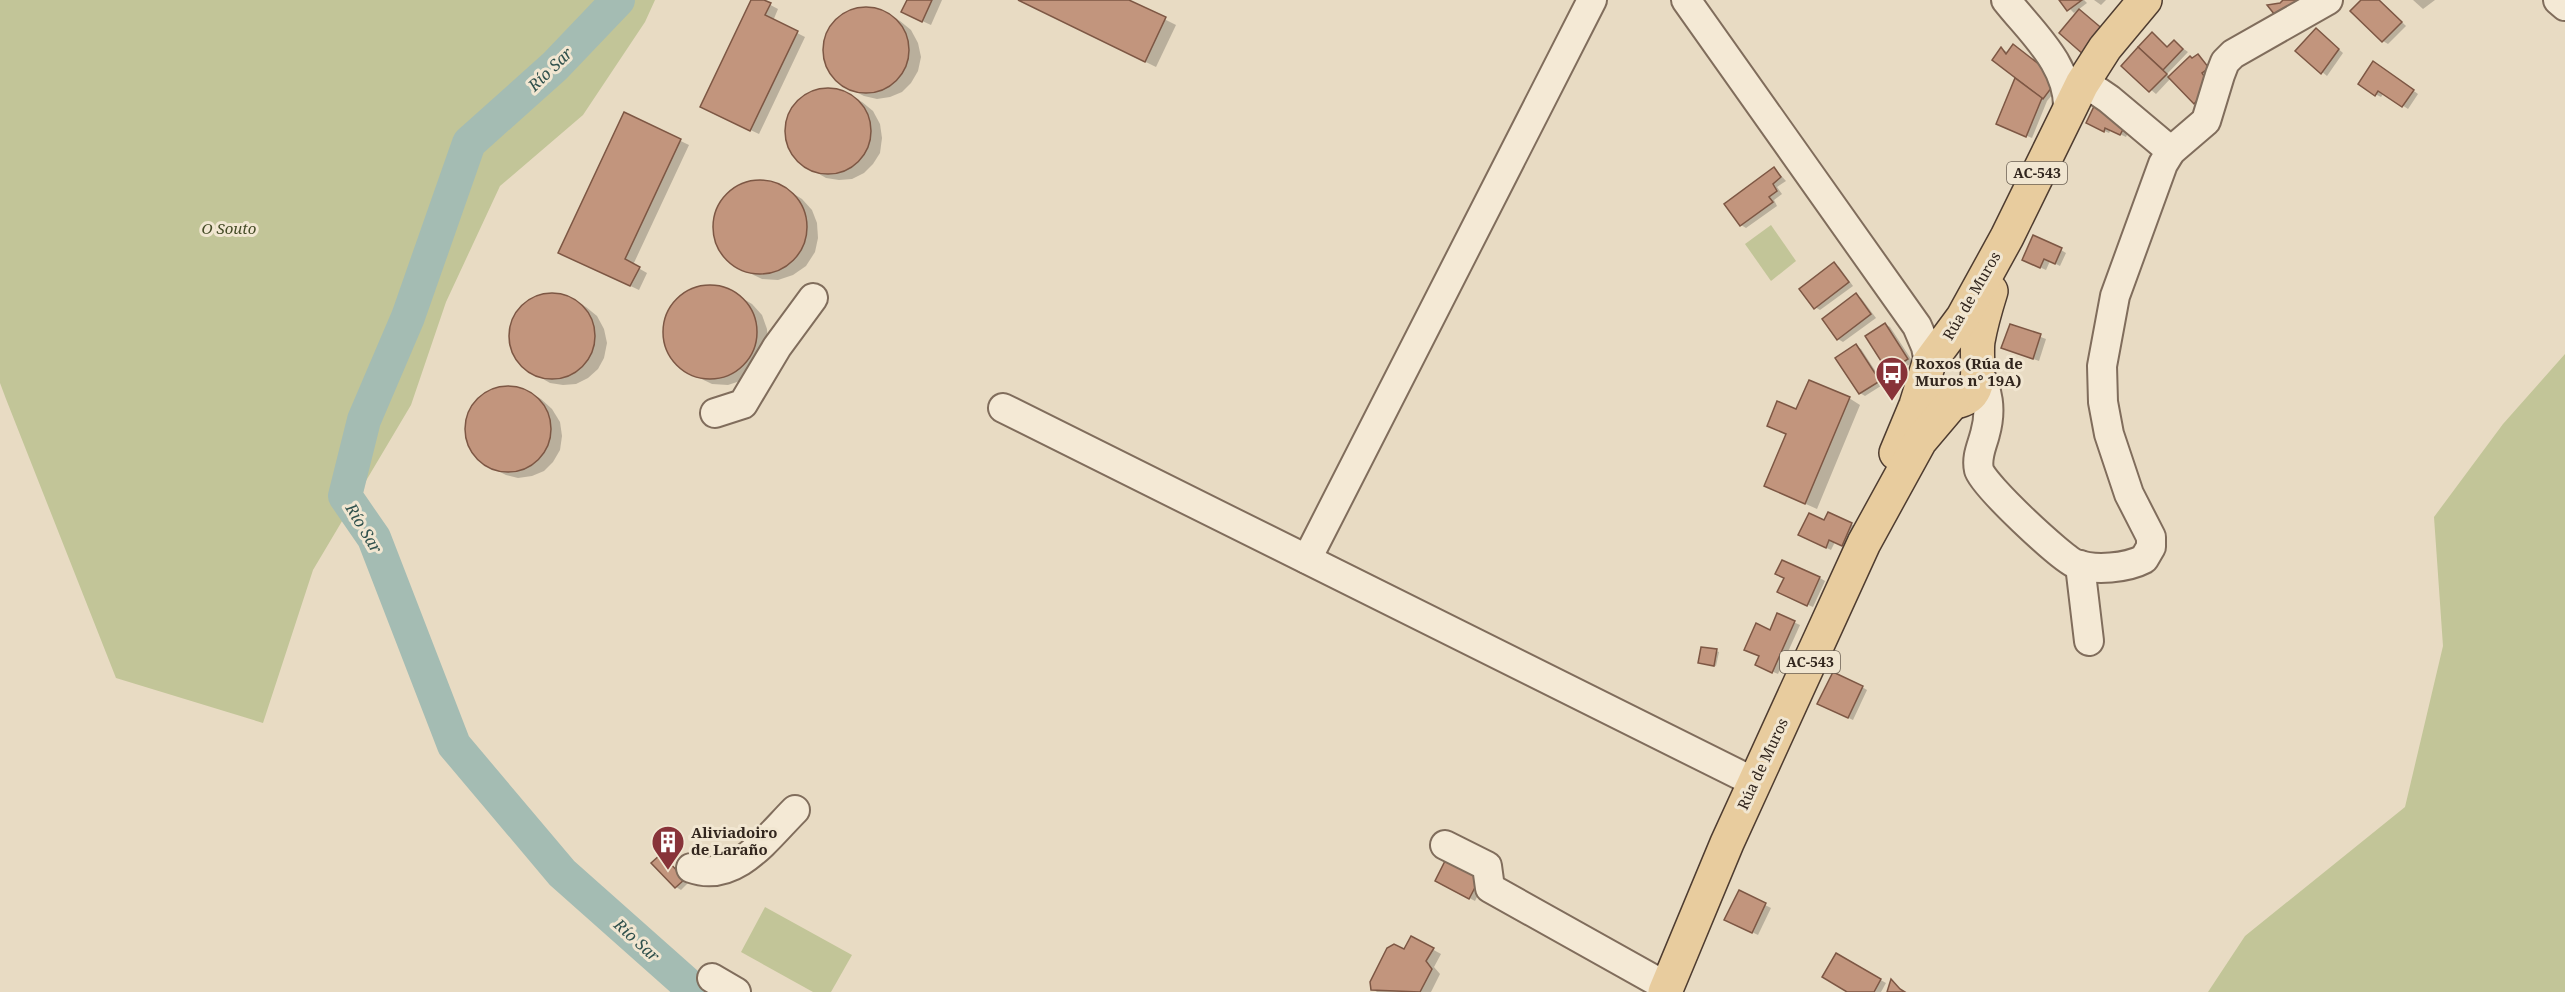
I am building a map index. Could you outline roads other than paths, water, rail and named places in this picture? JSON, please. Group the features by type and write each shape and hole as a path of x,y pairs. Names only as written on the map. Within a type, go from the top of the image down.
{"main road":[{"name":"Rúa de Muros","path":"1956,402 1943,401 1932,393 1928,386 1983,317 2007,237 2068,110 2111,40 2145,0"},
{"name":"Rúa de Muros","path":"1666,989 1754,782 1864,543 1920,441 1956,402 1966,398 1974,390 1978,377 1947,360"},
{"name":"Rúa de Muros","path":"1864,543 1916,405 1947,360"}],"street":[{"path":"1307,559 1592,0"},
{"path":"1686,0 1917,326 1947,360"},
{"path":"2006,0 2056,62 2066,84 2068,110"},
{"path":"2089,641 2080,566 2131,564 2144,559 2151,547 2148,528 2129,494 2109,435 2103,402 2102,366 2115,296 2158,178 2171,151 2204,125 2225,62 2233,54 2328,0"},
{"path":"2558,0 2565,6"},
{"path":"2056,62 2076,71 2084,71 2109,99 2171,151"},
{"path":"715,413 743,404 777,347 813,298"},
{"name":"Rúa de Muros","path":"1947,360 1986,387 1989,403 1985,434 1980,450 1979,470 1985,482 2068,560 2080,566"},
{"name":"Rúa de Muros","path":"1956,402 1972,417 1980,450"},
{"path":"1003,408 1754,782"},
{"path":"691,868 721,872 735,866 757,848 795,810"},
{"path":"1445,845 1487,866 1490,888 1666,989"}],"waterway":[{"name":"Río Sar","path":"618,0 555,66 469,143 408,317 364,420 345,496 374,538 454,745 562,873 696,992"}],"place":[{"name":"Roxos (Rúa de Muros n° 19A)","path":"1892,402"},
{"name":"Aliviadoiro de Laraño","path":"668,871"}],"park label":[{"name":"O Souto","path":"229,229"}]}
